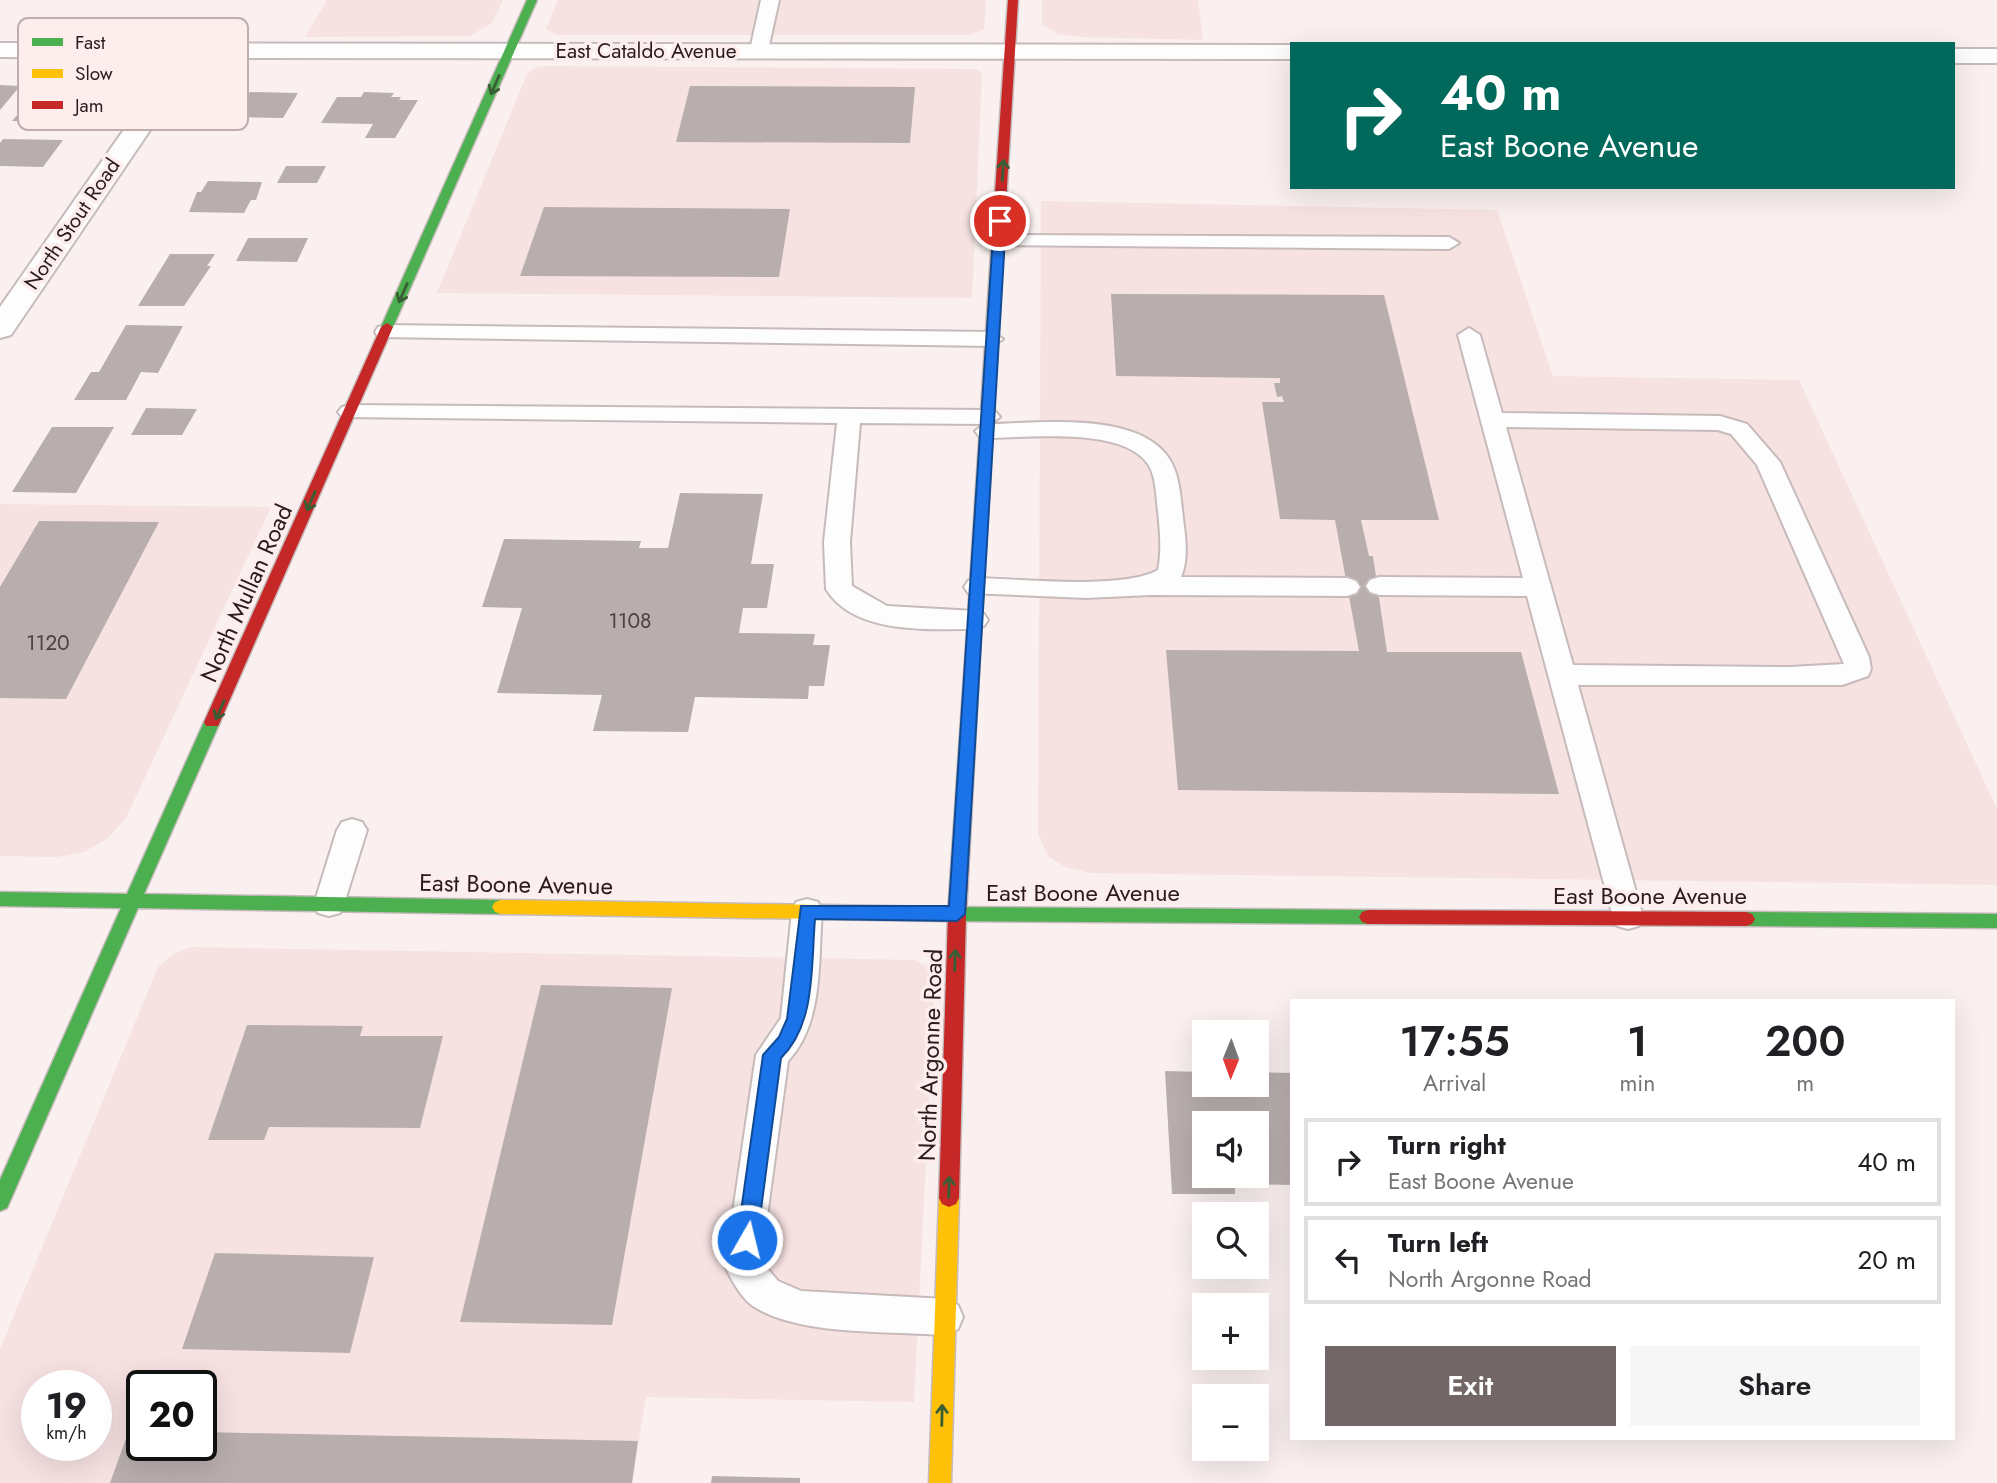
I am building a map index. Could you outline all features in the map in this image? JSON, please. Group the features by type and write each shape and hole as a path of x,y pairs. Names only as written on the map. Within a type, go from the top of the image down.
{"main road":[{"name":"North Mullan Road","path":"0,1202 136,901 532,0"},
{"name":"North Argonne Road","path":"940,1483 957,914 1013,0"},
{"name":"East Boone Avenue","path":"0,899 957,914 1997,921"}],"street":[{"name":"East Cataldo Avenue","path":"0,50 18,50"},
{"name":"East Cataldo Avenue","path":"248,51 1290,52"},
{"path":"1955,56 1997,56"},
{"name":"North Stout Road","path":"0,329 137,130"}],"lane":[{"path":"759,51 770,0"},
{"path":"998,241 1449,243"},
{"path":"386,332 992,339"},
{"path":"1469,335 1628,917"},
{"path":"351,412 849,416 1109,433 1135,441 1156,457 1167,481 1174,559 1170,575 1150,586"},
{"path":"849,416 837,542 839,589 852,603 879,614 975,620"},
{"path":"1492,420 1720,423 1739,429 1768,462 1856,657 1858,669 1842,675 1790,677 1562,675"},
{"path":"1379,586 1537,587"},
{"path":"977,587 1347,587"},
{"path":"330,904 352,830"},
{"path":"807,911 797,1019 785,1042 772,1055 743,1266 765,1293 801,1308 945,1317"}],"shaded area":[{"path":"327,0 503,0 492,23 470,36 305,37"},
{"path":"558,0 986,0 984,29 970,35 556,35 546,29"},
{"path":"1042,0 1198,0 1203,40 1057,34 1042,24"},
{"path":"534,68 977,69 982,74 972,298 437,293 527,74"},
{"path":"1041,201 1497,210 1553,376 1799,380 1997,809 1997,885 1090,873 1065,867 1048,856 1038,834"},
{"path":"0,504 271,507 126,818 108,838 84,852 57,857 0,856"},
{"path":"191,947 914,960 928,967 935,979 914,1402 646,1397 632,1483 0,1483 0,1349 158,967 173,954"}],"building":[{"path":"0,85 18,86 18,88 0,110"},
{"path":"690,86 915,87 910,143 676,142"},
{"path":"250,92 298,93 283,118 248,117"},
{"path":"364,92 394,93 391,97 401,97 399,100 418,100 395,138 365,138 373,124 321,123 337,97 361,97"},
{"path":"3,139 63,140 43,167 0,166 0,143"},
{"path":"286,166 326,166 317,183 277,183"},
{"path":"208,181 262,182 256,200 251,200 244,213 189,212 197,192 201,192"},
{"path":"544,207 790,209 779,277 520,276"},
{"path":"248,238 308,238 297,262 236,261"},
{"path":"170,254 215,254 207,266 211,266 184,306 138,306"},
{"path":"1111,294 1384,295 1439,520 1361,520 1369,556 1373,556 1387,652 1521,652 1559,794 1178,790 1166,650 1359,651 1335,520 1280,519 1262,402 1284,402 1282,396 1277,397 1274,383 1280,383 1280,378 1116,376"},
{"path":"126,325 183,326 158,373 141,372 126,400 74,400 91,372 99,372"},
{"path":"146,408 197,409 182,435 131,435"},
{"path":"52,427 114,427 76,493 12,492"},
{"path":"680,493 763,494 751,564 774,564 767,608 743,608 739,633 815,634 813,645 830,645 824,686 809,686 808,699 695,697 688,732 593,731 602,695 497,693 522,608 482,607 504,539 641,541 639,548 668,548"},
{"path":"39,521 159,522 66,699 0,698 0,587"},
{"path":"541,985 672,988 612,1325 460,1322"},
{"path":"247,1025 363,1026 360,1036 443,1036 420,1128 269,1127 264,1140 208,1140"},
{"path":"1165,1071 1192,1072 1192,1097 1269,1097 1269,1072 1290,1073 1290,1185 1269,1185 1269,1111 1192,1111 1192,1188 1235,1188 1235,1194 1172,1194"},
{"path":"215,1253 374,1257 350,1353 182,1349"},
{"path":"217,1432 638,1441 632,1483 110,1483 126,1438 126,1461 217,1461"},
{"path":"712,1476 800,1478 800,1483 711,1483"}],"traffic: fast":[{"path":"387,327 532,0"},
{"path":"0,1202 212,722"},
{"path":"0,899 501,907"},
{"path":"946,914 1368,917"},
{"path":"1746,919 1997,921"}],"traffic: slow":[{"path":"975,615 998,237"},
{"path":"501,907 946,914"},
{"path":"940,1483 949,1198"}],"traffic: jam":[{"path":"998,237 1013,0"},
{"path":"212,722 387,327"},
{"path":"949,1198 957,914 975,615"},
{"path":"1368,917 1746,919"}],"route":[{"path":"747,1240 772,1055 785,1042 797,1019 807,911 957,914 1000,221"}]}
